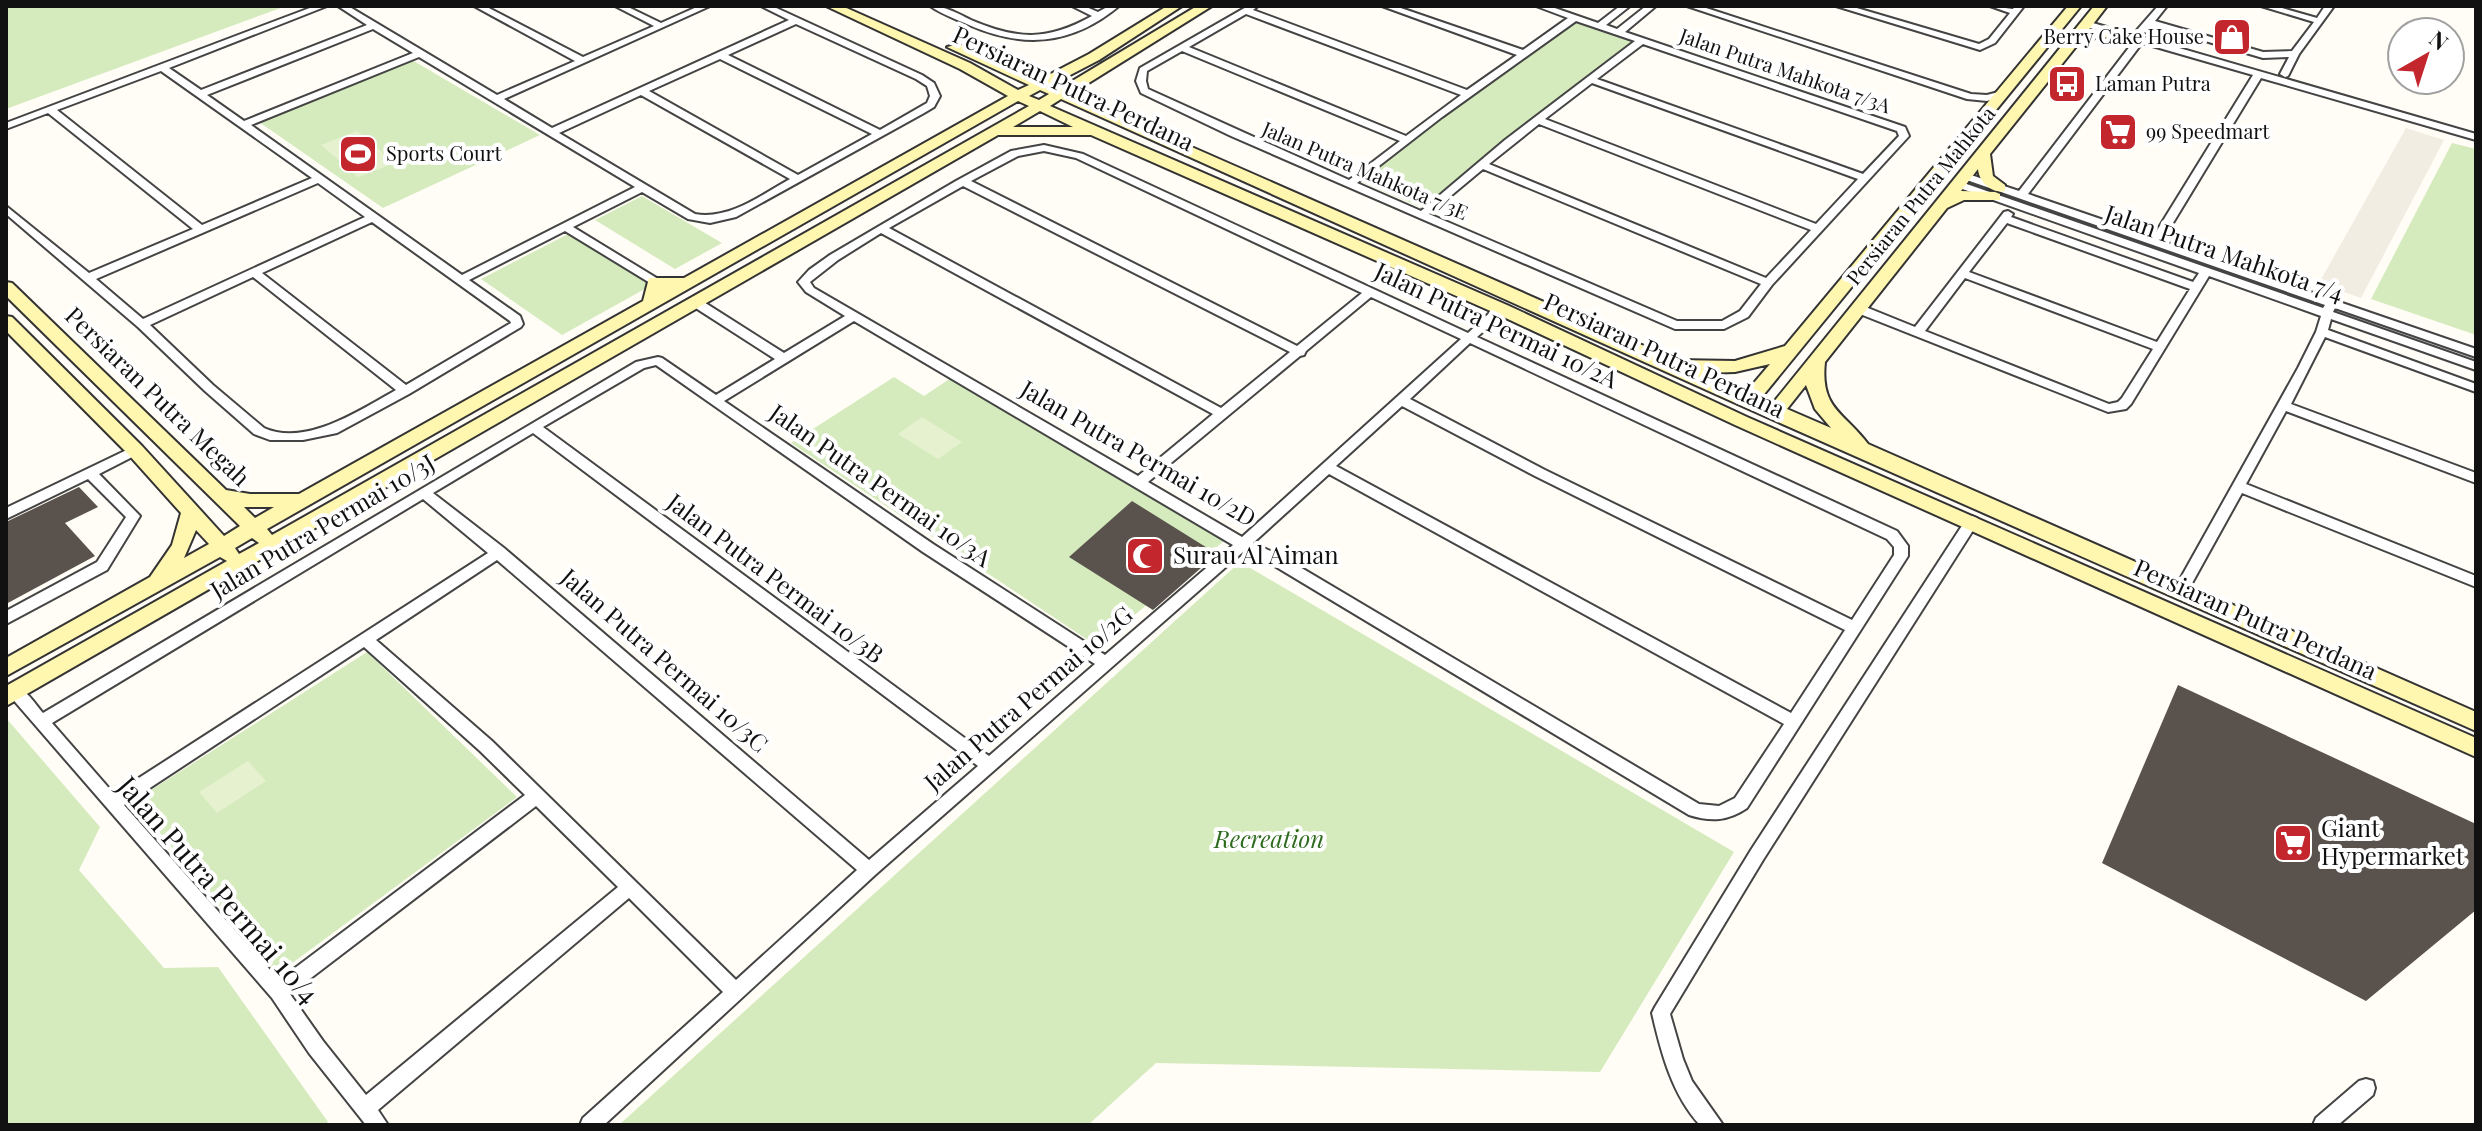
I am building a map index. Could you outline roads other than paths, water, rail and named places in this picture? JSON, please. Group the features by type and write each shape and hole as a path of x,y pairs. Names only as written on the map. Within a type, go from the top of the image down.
{"street":[{"path":"6,126 323,6"},
{"path":"342,6 692,217 710,220 732,215 794,182 931,105 935,96 931,85 765,6"},
{"path":"478,6 583,61"},
{"path":"619,6 661,26"},
{"path":"497,99 706,6"},
{"name":"Persiaran Putra Perdana","path":"832,6 965,66 1018,96 1098,133 1501,309 1833,462 1972,521 2476,748"},
{"name":"Persiaran Putra Perdana","path":"863,6 1061,93 1097,98 1760,410 2181,590 2476,722"},
{"path":"934,6 1012,39 1043,39 1062,35 1115,6"},
{"path":"1076,6 1098,15"},
{"path":"6,668 1018,96 1094,57 1176,6"},
{"path":"10,695 670,317 705,303 760,266 1109,66 1206,6"},
{"path":"1386,6 1524,54"},
{"name":"Jalan Putra Mahkota 7/3A","path":"1540,6 1901,129 1902,138 1768,283 1744,314 1730,323 1713,326"},
{"path":"1619,32 1649,8 1663,6"},
{"path":"1691,6 1970,97 1987,98 2002,94"},
{"path":"1840,6 1967,46 1985,46 1992,41 2018,9"},
{"path":"1994,6 2018,9"},
{"path":"2102,6 2109,20 2132,33 2280,73 2475,132"},
{"name":"Persiaran Putra Mahkota","path":"1760,410 1788,351 1962,141 2051,36 2102,6"},
{"path":"1917,333 2005,219 2132,33 2150,22 2163,6"},
{"path":"2265,6 2319,21"},
{"path":"2280,73 2330,6"},
{"path":"1599,26 1624,7"},
{"path":"1250,8 1468,94"},
{"name":"Jalan Putra Mahkota 7/3E","path":"1250,8 1143,70 1141,81 1144,91 1235,134 1675,325 1713,326"},
{"path":"2083,15 2259,74 2475,132"},
{"name":"Persiaran Putra Mahkota","path":"1760,410 1816,362 1939,209 1958,178 1983,154 2073,41 2083,15"},
{"path":"1350,184 1574,18"},
{"path":"552,132 797,20"},
{"path":"2150,22 2263,55 2279,63 2280,73"},
{"path":"200,94 374,25"},
{"path":"2073,41 2093,34 2132,33"},
{"path":"1423,214 1641,41"},
{"path":"1182,48 1407,140"},
{"path":"243,125 420,53"},
{"path":"2263,55 2295,54"},
{"path":"720,55 879,133"},
{"path":"1002,68 1040,71 1094,57"},
{"path":"965,66 976,73 982,94 981,106 969,124"},
{"path":"1097,98 1109,66"},
{"path":"6,209 142,324 264,435 303,436 332,430 405,391 517,324 516,319 162,67"},
{"path":"2156,242 2259,74"},
{"path":"1591,80 1864,178"},
{"path":"641,91 794,182"},
{"path":"1970,97 1986,113"},
{"path":"49,109 201,230"},
{"path":"1539,120 1818,229"},
{"path":"990,134 1047,129 1098,133"},
{"path":"1908,206 1958,178 1951,165 1961,154 1962,141"},
{"name":"Jalan Putra Permai 10/2A","path":"812,272 1015,153 1044,148 1066,151 1892,535 1901,546 1901,556 1750,790"},
{"path":"1983,154 1986,178 1998,192"},
{"path":"1482,165 1768,283"},
{"name":"Jalan Putra Mahkota 7/4","path":"1958,178 2206,271 2476,353"},
{"path":"88,278 319,179"},
{"path":"964,182 1300,352"},
{"path":"461,280 643,187"},
{"path":"1939,209 1961,195 1998,192"},
{"name":"Jalan Putra Mahkota 7/4","path":"2018,200 2156,242 2476,366"},
{"path":"142,324 373,217"},
{"path":"2005,219 2196,287"},
{"path":"565,227 655,281 695,291 760,266"},
{"path":"882,229 1223,414"},
{"path":"1859,309 2108,408 2122,406 2127,401 2206,271"},
{"path":"254,272 405,391"},
{"name":"Jalan Putra Permai 10/2D","path":"812,272 804,282 810,290 1243,544 1278,561 1695,810 1718,815 1730,811 1750,790"},
{"path":"1963,274 2160,347"},
{"path":"648,306 654,296 655,281"},
{"name":"Persiaran Putra Megah","path":"6,287 271,546"},
{"path":"1139,482 1370,292"},
{"path":"630,315 676,300 705,303 784,359"},
{"path":"2181,590 2322,332 2329,308"},
{"name":"Jalan Putra Permai 10/2G","path":"590,1125 869,870 1329,468 1501,309"},
{"path":"717,400 853,316"},
{"path":"6,321 135,450 239,564"},
{"path":"2322,332 2476,388"},
{"path":"1654,359 1729,368 1773,358 1788,351"},
{"name":"Jalan Putra Permai 10/3A","path":"628,372 658,361 928,548 1105,663"},
{"path":"1816,362 1813,378 1820,401 1870,455"},
{"name":"Jalan Putra Permai 10/3J","path":"42,721 628,372"},
{"path":"1679,392 1760,410 1833,462"},
{"path":"1401,400 1540,473 1853,627"},
{"path":"2282,405 2476,478"},
{"name":"Jalan Putra Permai 10/3B","path":"534,427 989,765"},
{"path":"6,514 135,450"},
{"path":"1329,468 1793,722"},
{"path":"6,618 102,566 133,516 89,472"},
{"path":"222,496 250,501 298,500 335,483"},
{"path":"2238,486 2476,582"},
{"name":"Jalan Putra Permai 10/3C","path":"424,493 499,552 869,870"},
{"path":"153,585 181,547 191,513"},
{"path":"1713,1125 1686,1092 1661,1013 1757,855 1972,521"},
{"path":"112,804 499,552"},
{"path":"365,639 486,746 736,992"},
{"name":"Jalan Putra Permai 10/4","path":"10,695 42,721 75,765 278,992 316,1047 378,1125"},
{"path":"278,992 535,797"},
{"path":"366,1108 629,888"},
{"path":"2323,1125 2366,1088"}],"place":[{"name":"Berry Cake House","path":"2232,37"},
{"name":"Laman Putra","path":"2067,84"},
{"name":"99 Speedmart","path":"2118,132"},
{"name":"Sports Court","path":"358,154"},
{"name":"Surau Al Aiman","path":"1145,556"},
{"name":"Giant Hypermarket","path":"2293,843"}],"park label":[{"name":"Recreation","path":"1269,840"}]}
